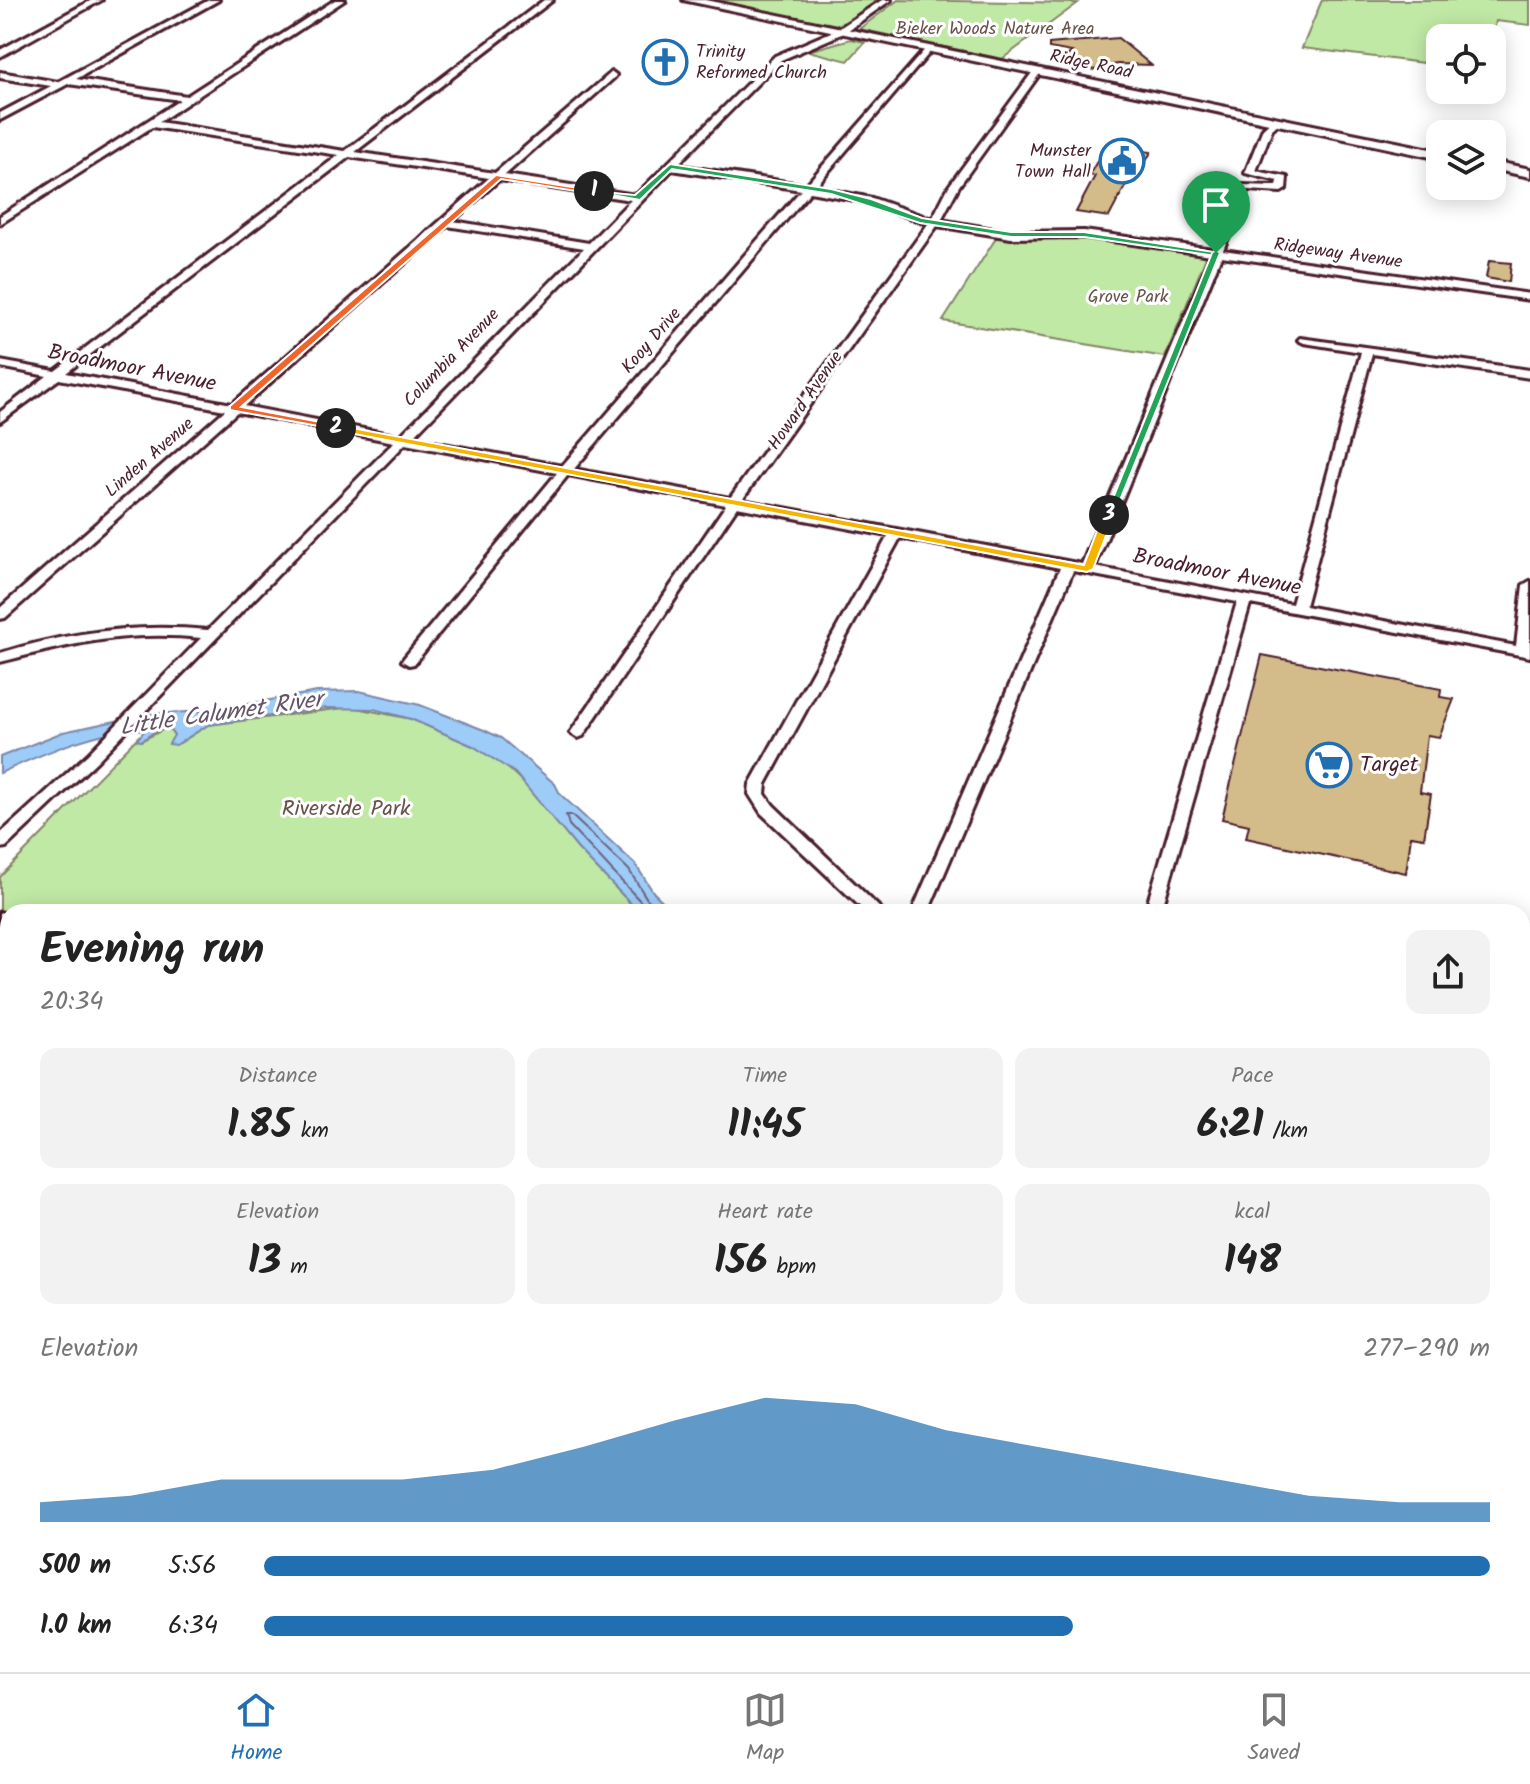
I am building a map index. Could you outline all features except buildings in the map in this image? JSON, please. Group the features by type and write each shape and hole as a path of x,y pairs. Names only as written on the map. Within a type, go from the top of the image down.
{"main road":[{"name":"Ridge Road","path":"689,0 1426,152"},
{"path":"1506,168 1530,173"}],"street":[{"path":"0,54 98,0"},
{"path":"0,117 215,0"},
{"path":"0,221 341,0"},
{"path":"0,418 549,0"},
{"name":"Columbia Avenue","path":"0,843 93,757 637,198 778,58 841,31 887,0"},
{"name":"Kooy Drive","path":"409,661 565,471 928,49"},
{"name":"Howard Avenue","path":"578,733 734,502 935,222 954,186 1037,72"},
{"path":"0,75 57,84"},
{"name":"Linden Avenue","path":"0,615 612,75"},
{"path":"68,81 188,99"},
{"path":"1087,569 1244,187 1281,189 1284,179 1250,173 1268,128 1276,121"},
{"path":"151,124 637,198"},
{"name":"Ridgeway Avenue","path":"670,167 868,200 912,218 1011,235 1084,234 1530,297"},
{"path":"446,223 591,246"},
{"path":"1304,340 1530,374"},
{"path":"1297,609 1368,349"},
{"name":"Broadmoor Avenue","path":"0,364 1526,652"},
{"path":"868,904 767,809 757,794 758,784 896,533"},
{"path":"923,904 1068,566"},
{"path":"1526,652 1530,585"},
{"path":"1155,904 1245,599"},
{"path":"0,658 43,645 108,634 171,631 211,635"}],"green space":[{"path":"714,0 878,0 847,24 833,25"},
{"name":"Bieker Woods Nature Area","path":"898,0 1078,3 1002,59 859,29"},
{"path":"1322,0 1530,0 1530,25 1496,21 1495,24 1426,24 1426,63 1302,48"},
{"path":"851,39 865,42 848,61 808,51"},
{"name":"Grove Park","path":"1061,234 1207,255 1165,357 943,321 998,235"},
{"name":"Riverside Park","path":"352,707 411,719 503,763 530,789 578,849 631,904 0,904 0,877 140,735 137,740 141,741 168,727 180,743 208,725"}],"water":[{"name":"Little Calumet River","path":"359,691 420,705 501,738 555,784 560,794 635,864 654,893 666,904 631,904 578,849 515,773 473,746 411,719 374,709 326,708 208,725 176,745 169,744 174,735 170,728 157,730 141,741 137,740 145,730 110,733 71,744 0,773 0,757 63,732 149,714 206,711 317,692"}],"place":[{"name":"Trinity Reformed Church","path":"665,62"},
{"name":"Munster Town Hall","path":"1122,161"},
{"name":"Target","path":"1329,765"}],"route":[{"path":"670,167 831,192 868,200 920,220 1011,235 1084,234 1216,253 1087,569 234,408 499,176 637,198 670,167"}]}
